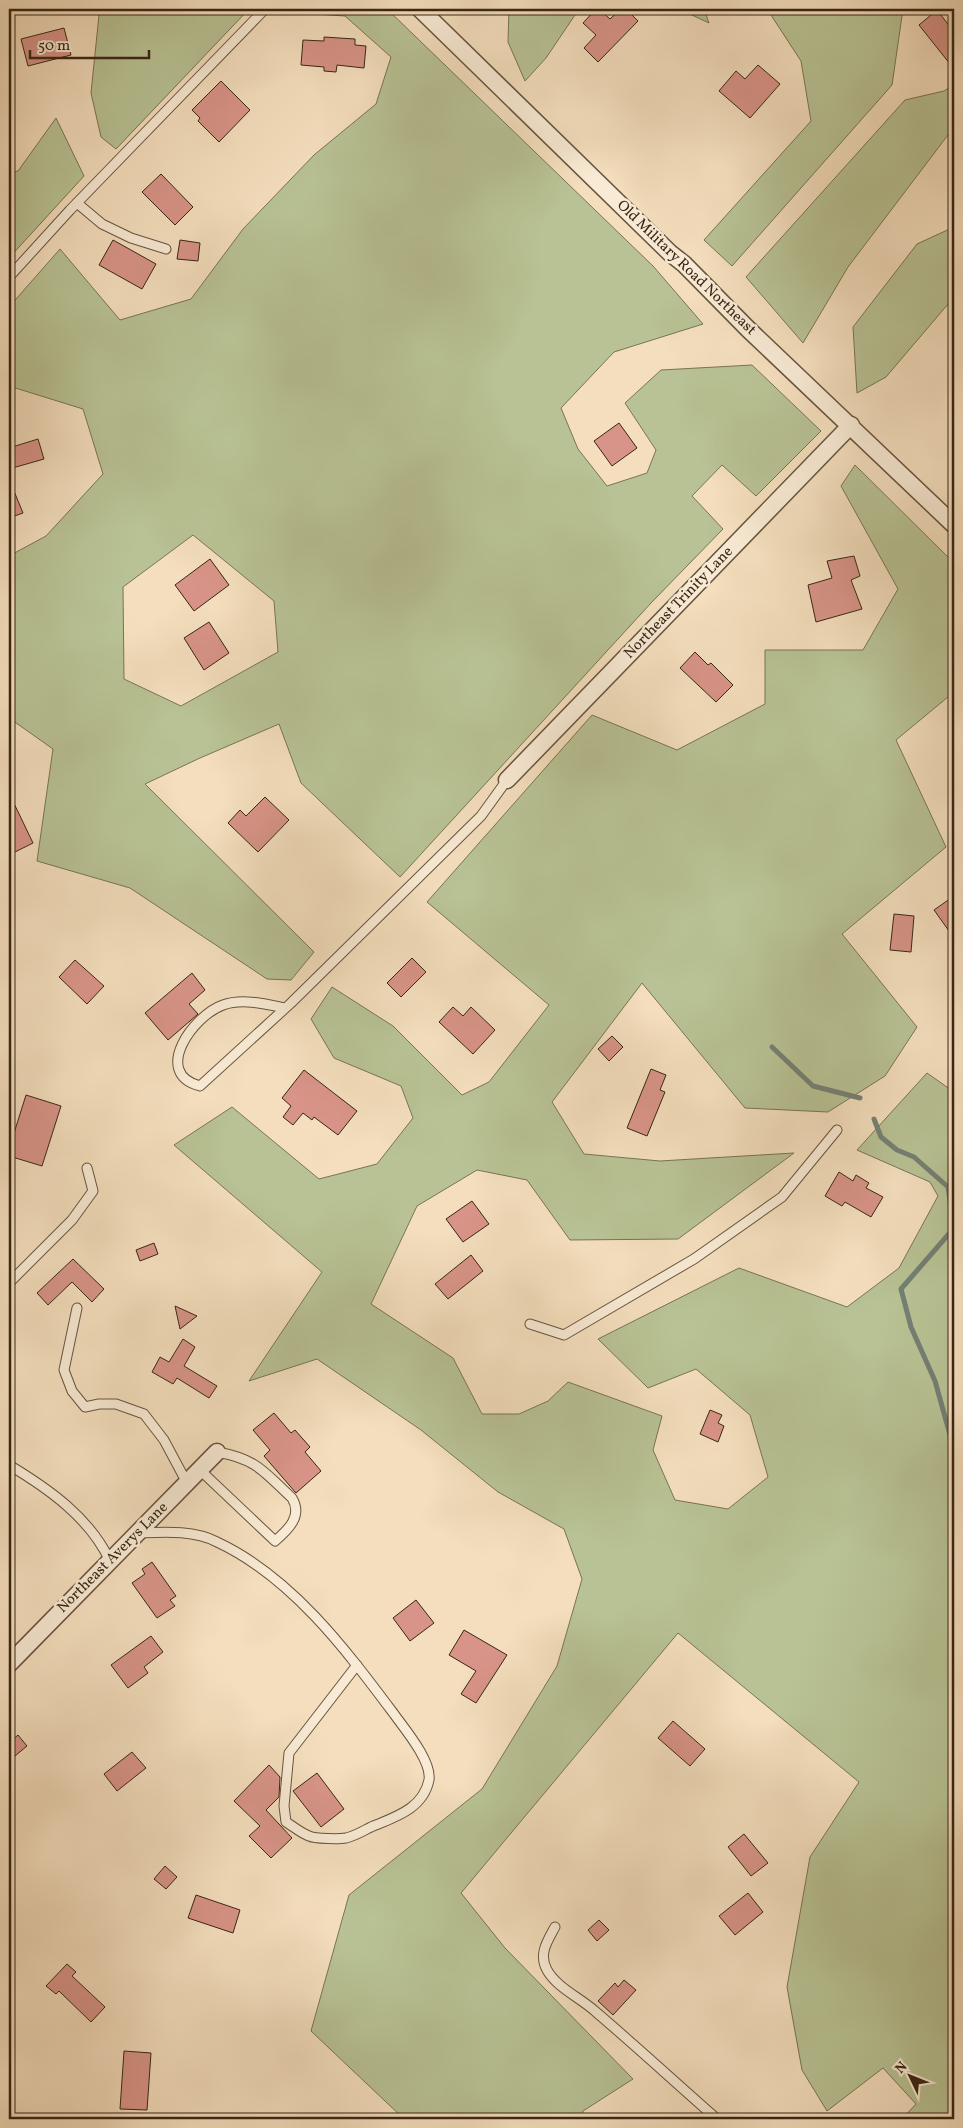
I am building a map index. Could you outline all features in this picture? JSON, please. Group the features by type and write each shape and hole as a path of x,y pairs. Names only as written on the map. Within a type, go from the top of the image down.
{"street":[{"name":"Old Military Road Northeast","path":"420,9 670,253 684,264 748,329 825,403 852,425 954,525"},
{"name":"Northeast Trinity Lane","path":"507,780 852,425"},
{"name":"Northeast Averys Lane","path":"9,1664 217,1452"}],"lane":[{"path":"9,277 77,203 266,9"},
{"path":"77,203 102,224 131,238 166,249"},
{"path":"285,1008 255,1003 234,1003 224,1004 212,1010 186,1034 180,1048 178,1061 185,1078 192,1084 200,1086 285,1008 482,816 507,780"},
{"path":"530,1324 564,1335 694,1259 782,1197 837,1130"},
{"path":"9,1283 72,1220 93,1191 87,1168"},
{"path":"77,1308 64,1370 72,1391 85,1407 99,1404 116,1404 144,1414 164,1440 187,1483"},
{"path":"200,1470 275,1541 288,1530 297,1512 296,1504 292,1498 256,1464 233,1455 217,1452"},
{"path":"9,1465 37,1482 75,1513 101,1542 110,1561"},
{"path":"137,1533 172,1532 216,1541 252,1561 329,1631 357,1665 424,1758 429,1778 422,1797 406,1812 345,1838 310,1837 286,1822 284,1806 289,1753 357,1665"},
{"path":"555,1927 545,1944 544,1962 547,1970 562,1986 594,2010 717,2119"}],"green space":[{"path":"119,9 249,9 116,149 101,137 91,93 99,15"},
{"path":"287,9 387,9 653,266 703,324 614,352 561,408 578,449 607,486 647,473 656,450 625,403 661,370 752,365 821,431 756,496 722,465 692,496 723,529 651,603 400,877 301,783 279,724 145,784 314,952 291,980 267,979 130,888 37,861 53,749 9,718 9,556 46,536 103,474 83,409 9,386 9,307 60,249 120,320 191,299 243,229 314,155 376,104 391,57 345,16 284,12","holes":["193,535 274,601 278,652 181,706 124,679 123,587"]},
{"path":"509,9 579,9 546,58 525,81 508,42"},
{"path":"679,9 704,9 709,23"},
{"path":"767,9 903,9 892,85 732,266 704,240 811,121 801,61"},
{"path":"954,85 954,127 848,267 803,343 746,277 905,100 944,91"},
{"path":"56,118 84,176 9,258 9,173 18,171"},
{"path":"954,227 954,297 886,377 857,393 853,327 917,244"},
{"path":"855,465 954,563 954,692 896,740 946,847 842,934 917,1027 885,1076 828,1112 745,1108 642,983 552,1102 584,1154 660,1161 794,1153 678,1239 570,1240 527,1180 477,1170 417,1206 371,1304 453,1358 482,1414 519,1414 548,1401 568,1382 662,1416 653,1450 675,1500 728,1509 768,1477 750,1415 696,1369 648,1388 598,1339 739,1268 847,1307 899,1268 938,1196 930,1182 857,1150 927,1073 954,1092 954,2119 902,2119 916,2104 883,2068 827,2111 802,2070 787,1987 810,1857 859,1782 678,1633 461,1893 505,1948 633,2079 583,2111 581,2119 404,2119 311,2031 349,1895 482,1789 557,1666 582,1579 564,1529 498,1492 421,1430 317,1359 249,1381 322,1272 174,1145 232,1107 319,1179 377,1164 413,1118 401,1086 334,1058 311,1019 332,987 393,1026 462,1095 489,1082 549,1005 427,902 592,715 677,750 765,704 765,650 863,650 898,589 841,486"}],"building":[{"path":"596,9 599,9 610,19 621,9 626,9 638,21 598,62 584,48 596,35 583,23"},
{"path":"937,10 954,32 954,69 919,25"},
{"path":"64,28 71,55 28,66 21,39"},
{"path":"324,37 355,39 355,45 366,46 364,68 337,65 336,72 324,71 324,67 301,65 303,40 324,41"},
{"path":"758,65 780,84 750,118 719,91 736,71 745,79"},
{"path":"221,81 250,110 219,142 198,121 200,118 192,110"},
{"path":"161,174 193,207 175,225 142,192"},
{"path":"113,240 156,264 142,289 99,265"},
{"path":"180,240 200,243 198,261 177,259"},
{"path":"619,423 637,448 612,466 594,441"},
{"path":"38,439 44,459 9,469 9,448"},
{"path":"9,479 23,513 9,518"},
{"path":"854,556 860,576 851,580 862,609 816,622 808,585 832,578 827,561"},
{"path":"210,559 229,585 194,611 175,585"},
{"path":"209,622 229,653 204,670 184,638"},
{"path":"695,652 708,665 711,663 733,685 716,702 680,668"},
{"path":"9,793 33,843 9,855"},
{"path":"265,797 289,820 258,852 228,823 240,810 246,816"},
{"path":"954,896 954,938 934,910"},
{"path":"894,914 914,916 911,952 890,950"},
{"path":"412,958 426,972 401,997 387,983"},
{"path":"75,960 104,986 87,1004 59,977"},
{"path":"192,973 205,990 189,1004 198,1014 168,1040 145,1013"},
{"path":"453,1007 463,1016 471,1007 495,1030 473,1054 439,1022"},
{"path":"612,1036 623,1047 609,1061 598,1049"},
{"path":"651,1069 666,1075 660,1090 665,1092 647,1136 627,1128"},
{"path":"304,1070 357,1111 338,1135 314,1117 312,1120 303,1113 293,1125 283,1117 291,1106 282,1098"},
{"path":"26,1095 61,1106 42,1166 9,1156 9,1149"},
{"path":"839,1172 853,1181 856,1175 869,1183 866,1188 883,1197 871,1217 845,1202 842,1206 825,1196"},
{"path":"472,1201 489,1224 463,1242 446,1219"},
{"path":"154,1243 158,1254 140,1261 136,1250"},
{"path":"471,1255 483,1271 448,1299 435,1284"},
{"path":"73,1259 104,1289 92,1302 72,1282 48,1305 37,1293"},
{"path":"175,1306 197,1316 180,1329"},
{"path":"183,1339 195,1347 184,1366 217,1386 209,1398 177,1378 173,1384 152,1372 160,1357 169,1362"},
{"path":"710,1410 722,1415 718,1423 724,1426 718,1442 700,1434"},
{"path":"274,1413 291,1433 295,1430 310,1447 305,1452 321,1471 296,1493 264,1456 270,1450 253,1430"},
{"path":"152,1562 176,1596 170,1600 175,1606 157,1618 132,1583 145,1574 142,1569"},
{"path":"416,1600 434,1623 410,1641 393,1618"},
{"path":"464,1630 507,1655 476,1703 461,1694 476,1671 449,1655"},
{"path":"151,1636 163,1652 144,1667 148,1673 128,1688 111,1665"},
{"path":"673,1721 705,1749 690,1766 658,1738"},
{"path":"18,1735 27,1746 9,1761 9,1743"},
{"path":"132,1752 146,1768 117,1791 104,1774"},
{"path":"269,1765 280,1777 279,1797 266,1810 292,1838 271,1858 249,1836 260,1826 234,1801"},
{"path":"317,1773 344,1809 321,1827 293,1791"},
{"path":"744,1834 768,1863 751,1876 728,1847"},
{"path":"165,1866 177,1877 166,1889 154,1879"},
{"path":"748,1893 763,1912 735,1935 719,1916"},
{"path":"196,1895 240,1910 233,1933 188,1918"},
{"path":"599,1920 609,1930 597,1941 588,1930"},
{"path":"67,1964 76,1972 72,1976 105,2007 91,2022 59,1991 56,1994 46,1986"},
{"path":"624,1980 636,1990 613,2015 598,2001 615,1983 618,1987"},
{"path":"124,2051 151,2053 147,2110 120,2109"}],"waterway":[{"path":"772,1047 813,1086 860,1098"},
{"path":"874,1119 881,1137 897,1150 914,1157 948,1187 954,1228 901,1289 911,1327 935,1381 954,1449"}]}
